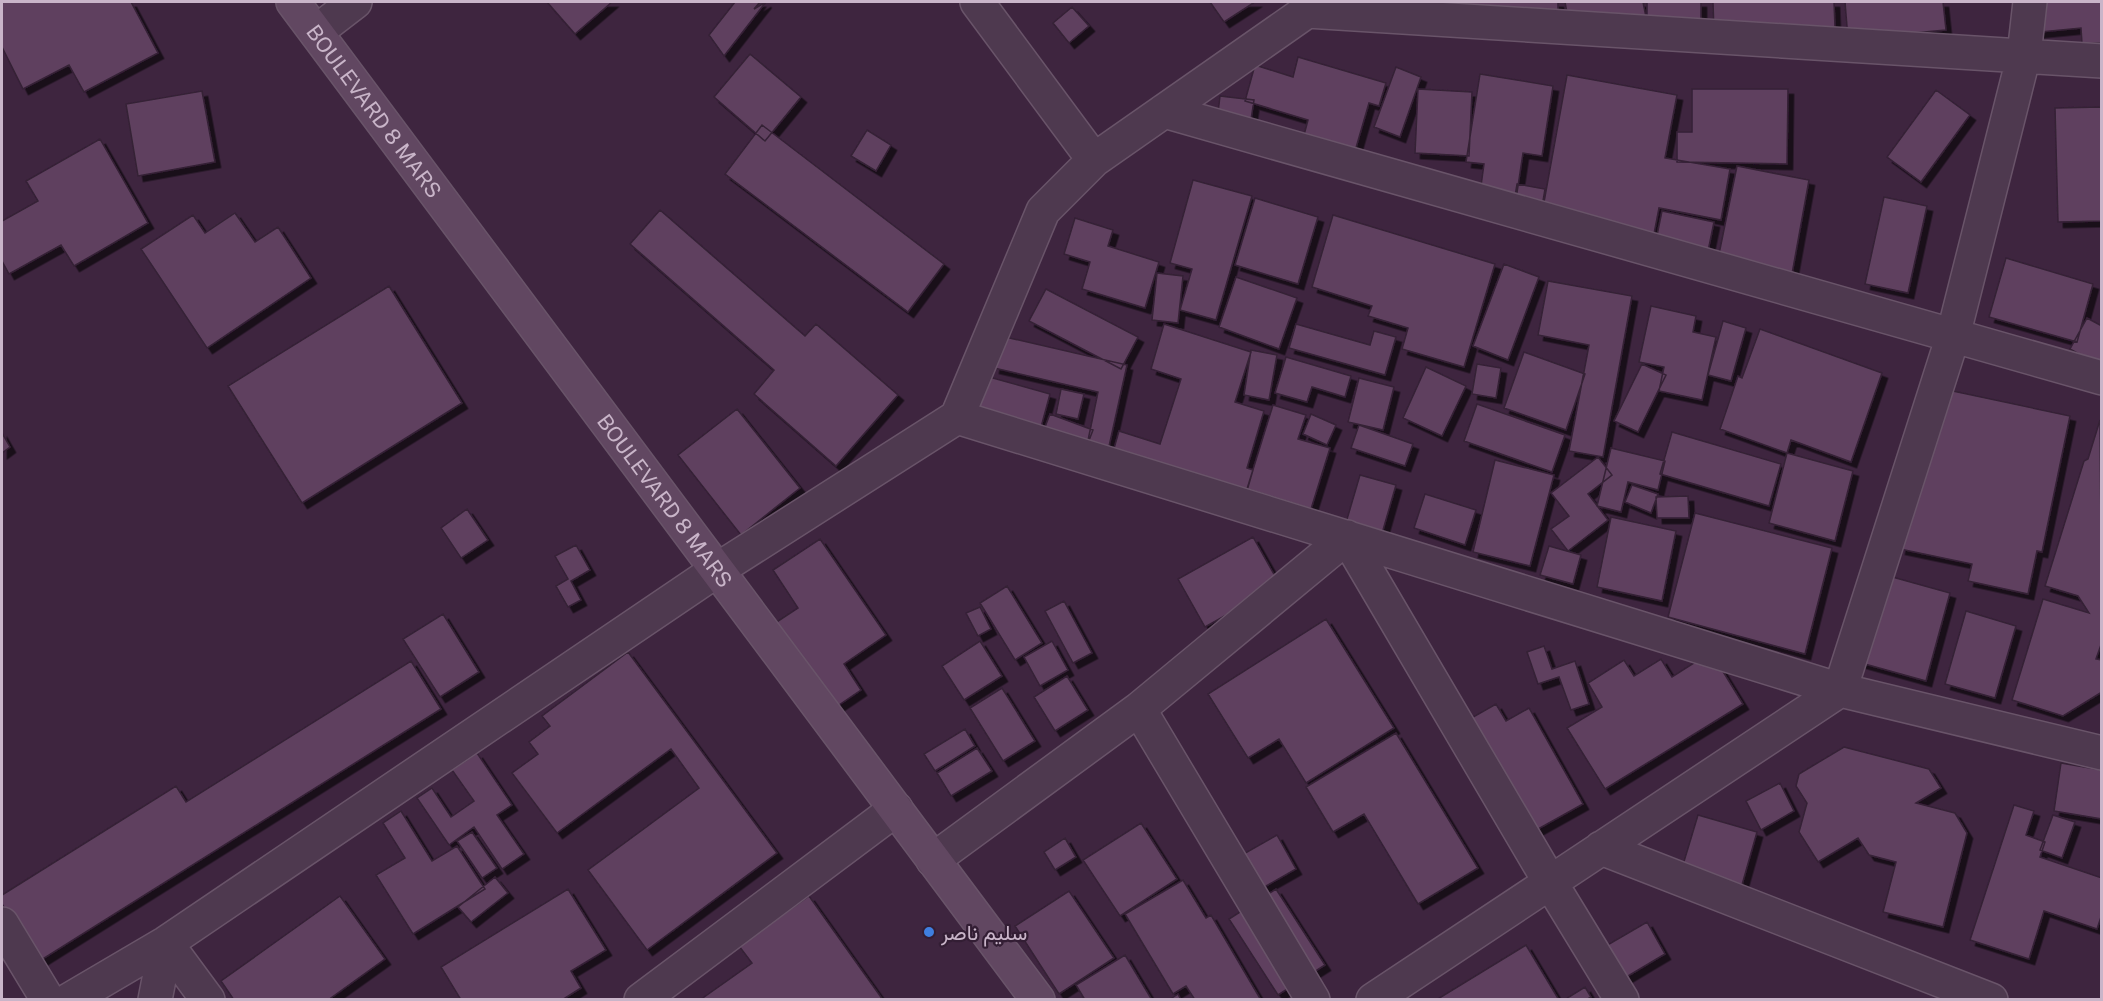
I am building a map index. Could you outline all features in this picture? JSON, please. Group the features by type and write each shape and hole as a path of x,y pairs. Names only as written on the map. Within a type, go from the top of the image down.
{"main road":[{"name":"BOULEVARD 8 MARS","path":"294,2 1038,999"}],"street":[{"path":"316,32 355,2"},
{"path":"977,2 1094,160"},
{"path":"1373,999 1839,690 1953,336 2024,55 2030,2"},
{"path":"69,999 166,943 717,570 957,417 1043,211 1094,160 1314,6 2102,61"},
{"path":"1164,111 2102,378"},
{"path":"957,417 1839,690 2102,753"},
{"path":"933,860 1139,710 1347,537"},
{"path":"1347,537 1550,882 1622,999"},
{"path":"1139,710 1313,999"},
{"path":"641,999 896,809"},
{"path":"1601,848 1991,999"},
{"path":"2,924 48,999"},
{"path":"155,999 166,943"},
{"path":"166,943 208,999"}],"building":[{"path":"2,2 131,2 158,53 84,92 69,65 23,89 2,47"},
{"path":"547,2 612,2 575,34"},
{"path":"735,2 760,2 754,9 766,2 724,56 709,35"},
{"path":"1210,2 1255,2 1224,22"},
{"path":"1466,2 1558,2 1558,13 1466,15"},
{"path":"1565,2 1643,2 1647,22 1571,35"},
{"path":"1647,2 1701,2 1701,27 1647,26"},
{"path":"1713,2 1834,2 1835,27 1714,33"},
{"path":"1845,2 1943,2 1946,30 1848,39"},
{"path":"2027,2 2102,2 2102,43 2082,44 2081,28 2030,33"},
{"path":"1072,7 1089,26 1069,43 1053,23"},
{"path":"750,54 801,97 765,141 714,97"},
{"path":"1298,57 1386,83 1379,106 1369,103 1351,165 1300,150 1308,120 1245,101 1255,65 1293,77"},
{"path":"1396,67 1421,77 1400,137 1374,127"},
{"path":"1480,74 1553,86 1542,156 1523,153 1515,206 1479,200 1484,164 1466,162"},
{"path":"1567,75 1677,95 1665,158 1730,169 1721,220 1659,208 1654,234 1542,213"},
{"path":"1418,89 1472,92 1469,156 1415,153"},
{"path":"1692,89 1788,89 1787,164 1677,162 1677,132 1692,132"},
{"path":"1936,90 1970,115 1921,182 1887,157"},
{"path":"202,91 215,162 138,176 126,104"},
{"path":"1220,96 1254,100 1249,133 1216,129"},
{"path":"2102,107 2102,221 2058,222 2055,108"},
{"path":"762,125 944,264 908,312 725,174"},
{"path":"867,130 891,145 876,171 851,156"},
{"path":"100,139 148,223 74,266 61,245 9,274 2,261 2,221 38,201 26,181"},
{"path":"1737,166 1809,180 1792,274 1718,259"},
{"path":"1193,180 1252,196 1216,320 1180,310 1192,269 1170,263"},
{"path":"1517,184 1545,189 1541,213 1513,209"},
{"path":"1884,197 1927,206 1908,293 1865,284"},
{"path":"1255,198 1318,217 1298,284 1235,265"},
{"path":"660,210 805,336 816,324 898,395 836,466 754,394 774,370 630,244"},
{"path":"1662,211 1714,222 1707,256 1655,245"},
{"path":"235,213 255,242 278,227 311,278 207,348 141,249 193,215 205,233"},
{"path":"1333,215 1495,264 1464,367 1402,349 1408,328 1368,316 1372,306 1312,287"},
{"path":"1075,218 1113,230 1108,246 1159,262 1145,308 1082,289 1090,262 1064,254"},
{"path":"2006,258 2093,284 2077,342 1989,317"},
{"path":"1504,264 1539,277 1508,360 1473,346"},
{"path":"1157,273 1183,276 1178,323 1152,320"},
{"path":"1236,277 1297,298 1279,349 1219,327"},
{"path":"1548,281 1632,296 1603,457 1569,451 1589,345 1538,335"},
{"path":"389,286 462,403 302,503 228,386"},
{"path":"1046,289 1138,337 1121,369 1029,321"},
{"path":"1651,306 1696,316 1693,332 1716,337 1702,400 1659,391 1664,367 1639,362"},
{"path":"2087,318 2102,326 2102,359 2098,365 2070,349"},
{"path":"1723,321 1746,328 1731,381 1708,375"},
{"path":"1164,324 1251,352 1235,402 1264,411 1247,468 1253,470 1244,501 1111,459 1119,431 1160,444 1181,379 1151,369"},
{"path":"1296,324 1370,345 1374,331 1396,337 1385,375 1289,348"},
{"path":"1760,329 1882,373 1851,462 1791,440 1787,453 1720,429 1738,376 1742,378"},
{"path":"1001,336 1127,365 1106,460 1085,455 1098,392 994,368"},
{"path":"1251,350 1277,355 1269,400 1244,395"},
{"path":"1524,352 1585,374 1566,430 1504,408"},
{"path":"1286,357 1351,376 1345,397 1312,387 1307,402 1275,393"},
{"path":"1477,364 1501,368 1496,398 1472,394"},
{"path":"1642,364 1666,375 1638,432 1614,421"},
{"path":"1426,367 1466,386 1442,436 1403,418"},
{"path":"982,375 1050,394 1037,442 969,422"},
{"path":"1359,378 1394,387 1383,430 1348,422"},
{"path":"1934,387 2070,416 2042,552 2037,551 2028,594 1968,581 1972,564 1900,549"},
{"path":"1061,389 1084,394 1078,419 1056,414"},
{"path":"1477,404 1565,435 1552,472 1464,441"},
{"path":"1273,405 1306,415 1298,439 1330,448 1311,509 1247,489"},
{"path":"737,409 800,488 741,535 678,455"},
{"path":"1050,414 1093,430 1083,456 1040,440"},
{"path":"1311,414 1336,425 1327,445 1303,434"},
{"path":"2100,420 2102,642 2096,659 2102,660 2102,692 2063,716 2012,700 2043,599 2089,613 2078,596 2045,586 2084,461 2088,459"},
{"path":"1359,425 1413,444 1405,466 1351,448"},
{"path":"1672,432 1781,464 1769,506 1660,474"},
{"path":"2,433 10,447 2,453"},
{"path":"1611,448 1665,461 1658,490 1628,482 1621,512 1597,506"},
{"path":"1787,453 1853,471 1835,541 1769,523"},
{"path":"1598,457 1612,475 1588,494 1608,520 1568,551 1551,529 1569,516 1551,493"},
{"path":"1495,460 1554,475 1530,566 1473,552"},
{"path":"1360,475 1396,485 1381,537 1345,526"},
{"path":"1632,485 1658,494 1651,513 1625,502"},
{"path":"1425,494 1476,510 1465,545 1414,528"},
{"path":"1688,496 1689,518 1657,518 1656,497"},
{"path":"467,509 488,540 461,558 441,528"},
{"path":"1695,513 1832,548 1805,654 1668,617"},
{"path":"1611,517 1676,531 1662,601 1597,587"},
{"path":"1253,537 1280,585 1205,627 1178,579"},
{"path":"820,539 886,635 844,664 861,690 830,711 772,625 798,608 773,570"},
{"path":"576,545 590,570 571,581 581,600 568,607 556,586 568,579 555,556"},
{"path":"1549,546 1581,555 1573,584 1540,575"},
{"path":"1878,573 1950,593 1926,681 1854,661"},
{"path":"1007,586 1042,643 1015,660 980,603"},
{"path":"1064,601 1092,653 1073,663 1045,611"},
{"path":"980,607 991,629 978,636 966,613"},
{"path":"1966,611 2016,626 1995,698 1945,684"},
{"path":"443,614 479,672 440,697 403,639"},
{"path":"1326,619 1394,728 1306,783 1279,739 1248,758 1208,694"},
{"path":"980,641 1002,676 964,700 942,666"},
{"path":"1052,641 1068,670 1040,686 1024,657"},
{"path":"1544,646 1552,669 1575,661 1589,704 1571,710 1559,677 1538,684 1527,652"},
{"path":"628,652 777,853 647,950 588,870 699,788 671,749 557,833 512,773 538,754 529,742 550,726 542,716"},
{"path":"1711,652 1743,704 1605,789 1567,728 1602,707 1588,683 1624,660 1634,676 1661,659 1672,677"},
{"path":"411,661 441,709 38,962 2,904 2,895 176,786 186,802"},
{"path":"1067,676 1088,710 1055,731 1034,697"},
{"path":"1002,688 1035,741 1003,761 970,708"},
{"path":"1496,704 1506,721 1529,708 1583,804 1522,838 1459,725"},
{"path":"965,729 975,746 935,771 924,754"},
{"path":"1396,733 1478,868 1418,904 1364,814 1333,832 1306,787"},
{"path":"1844,747 1929,769 1941,788 1916,803 1955,813 1967,833 1943,927 1883,912 1896,862 1869,855 1858,838 1818,862 1799,832 1807,803 1796,786 1799,774"},
{"path":"977,748 992,771 951,796 937,773"},
{"path":"477,753 512,805 497,815 524,854 502,869 474,827 449,845 417,798 432,788 451,817 474,801 452,770"},
{"path":"2061,763 2102,770 2102,819 2054,811"},
{"path":"1780,783 1794,811 1761,830 1746,801"},
{"path":"2014,805 2034,811 2026,835 2045,842 2040,857 2102,878 2102,914 2097,929 2044,911 2029,959 1970,940"},
{"path":"401,811 432,861 457,846 485,889 413,934 376,875 405,858 383,823"},
{"path":"1698,815 1757,832 1736,906 1676,888"},
{"path":"2053,815 2075,822 2062,858 2040,850"},
{"path":"1141,823 1177,879 1120,916 1083,860"},
{"path":"472,832 497,868 482,878 457,841"},
{"path":"1277,835 1296,869 1252,894 1233,860"},
{"path":"1065,838 1076,857 1055,870 1044,852"},
{"path":"495,877 508,893 471,922 458,907"},
{"path":"1183,880 1206,918 1211,915 1261,1000 1195,1000 1186,986 1173,994 1125,914"},
{"path":"568,889 606,950 571,971 581,988 562,1000 461,1000 441,967"},
{"path":"1276,889 1325,965 1278,995 1229,919"},
{"path":"1069,891 1114,958 1059,994 1015,926"},
{"path":"340,896 385,959 328,1000 234,1000 221,981"},
{"path":"809,896 883,1000 700,1000 752,963 739,946"},
{"path":"1647,922 1665,954 1623,979 1604,947"},
{"path":"1526,945 1559,1000 1436,1000"},
{"path":"1125,955 1152,1000 1085,1000 1076,985"},
{"path":"1585,987 1591,997 1586,1000 1564,1000"},
{"path":"1178,994 1181,1000 1169,1000"}],"place":[{"name":"سليم ناصر","path":"929,932"}]}
